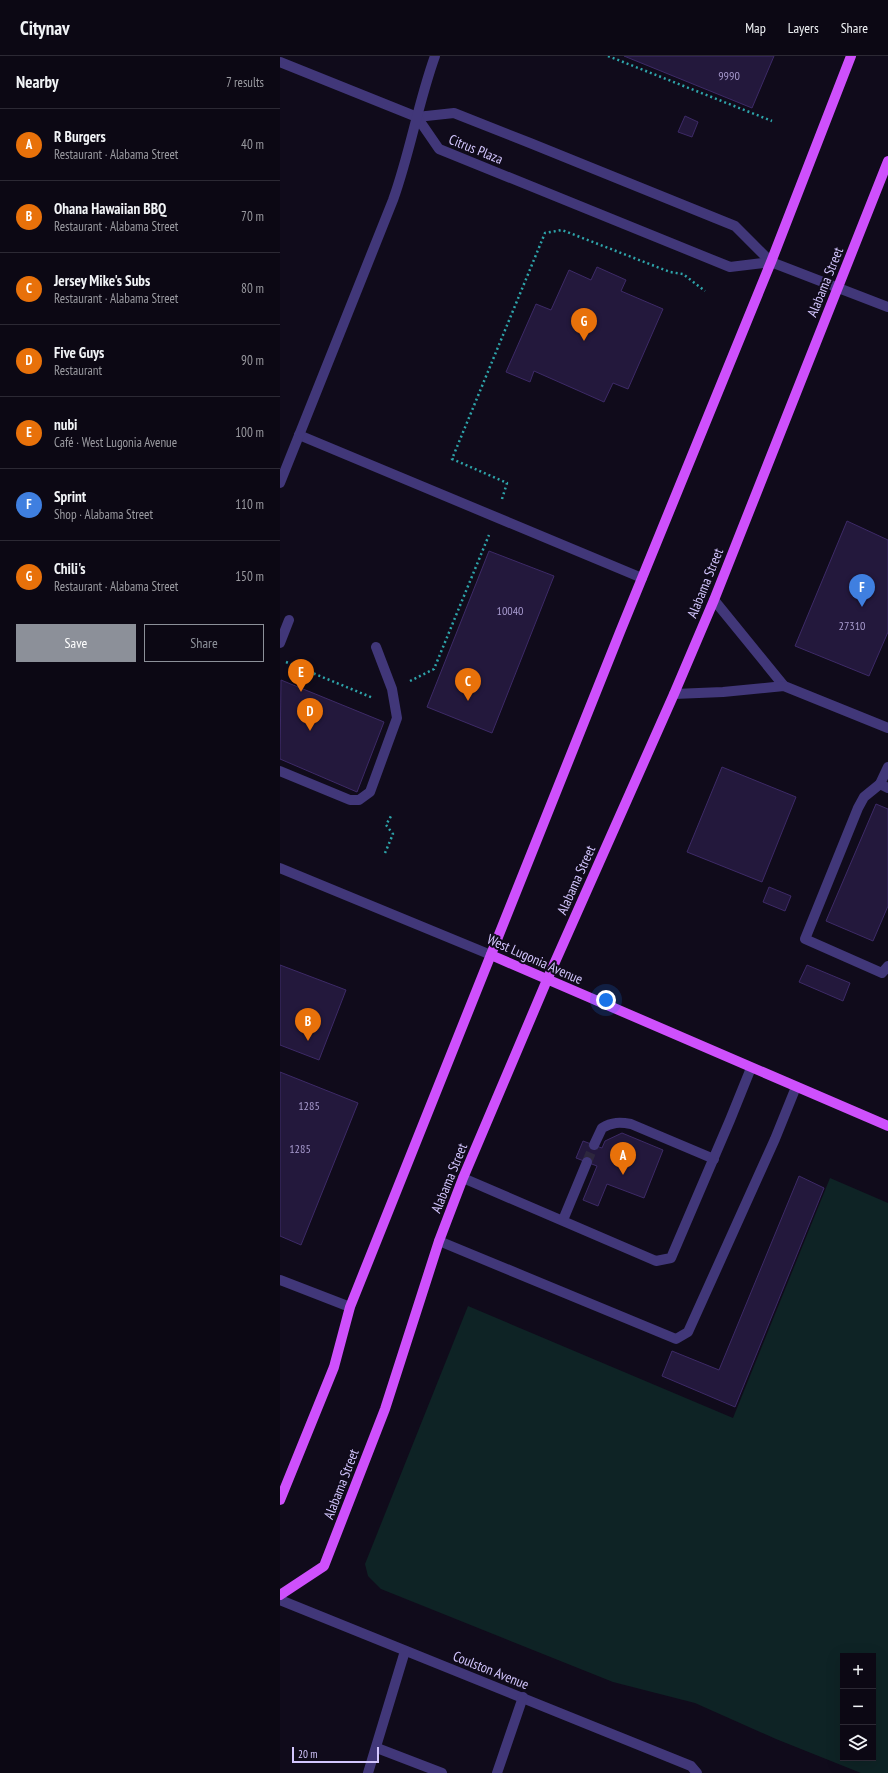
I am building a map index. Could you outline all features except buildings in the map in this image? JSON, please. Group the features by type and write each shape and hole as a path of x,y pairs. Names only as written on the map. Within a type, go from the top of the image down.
{"main road":[{"path":"280,1500 334,1367 350,1307 642,578 771,262 851,56"},
{"name":"Alabama Street","path":"280,1595 324,1566 385,1409 439,1241 463,1178 547,980 714,600 888,161"},
{"name":"West Lugonia Avenue","path":"491,955 888,1126"}],"street":[{"path":"280,482 393,200 405,167 417,117 435,56"},
{"path":"280,62 417,117"},
{"name":"Citrus Plaza","path":"771,262 730,266 439,149 417,117 454,113 735,226 771,262 888,307"},
{"path":"299,435 642,578"},
{"path":"714,600 784,686"},
{"path":"280,643 289,620"},
{"path":"280,771 350,800 365,798 370,792 397,718 392,689 376,647"},
{"path":"674,694 723,692 784,686 888,728"},
{"path":"888,767 884,786 864,797 858,808 805,939 882,973 888,966"},
{"name":"West Lugonia Avenue","path":"280,868 491,955"},
{"path":"463,1178 656,1261 671,1258 714,1160 751,1068"},
{"path":"439,1241 676,1339 688,1332 775,1139 796,1087"},
{"path":"594,1145 602,1128 611,1123 622,1122 631,1124 714,1160"},
{"path":"563,1220 587,1162"},
{"path":"280,1280 350,1307"},
{"name":"Coulston Avenue","path":"280,1600 523,1697 694,1770"},
{"path":"368,1773 377,1748 405,1650"},
{"path":"497,1773 523,1697"},
{"path":"377,1748 442,1773"}],"path":[{"path":"608,56 772,121"},
{"path":"288,657 286,662 374,698 434,669 496,517 507,483 452,459 545,233 562,230 670,272 683,274 705,292"},
{"path":"385,853 392,834 386,825 391,816"}],"green space":[{"path":"830,1178 888,1203 888,1773 861,1773 776,1739 695,1703 613,1682 381,1589 368,1576 365,1564 468,1306 733,1418"}],"tunnel":[{"path":"587,1162 594,1145"}],"place":[{"name":"Chili's","path":"584,341"},
{"name":"Sprint","path":"862,607"},
{"name":"nubi","path":"301,692"},
{"name":"Jersey Mike's Subs","path":"468,701"},
{"name":"Five Guys","path":"310,731"},
{"name":"Ohana Hawaiian BBQ","path":"308,1041"},
{"name":"R Burgers","path":"623,1175"}]}
